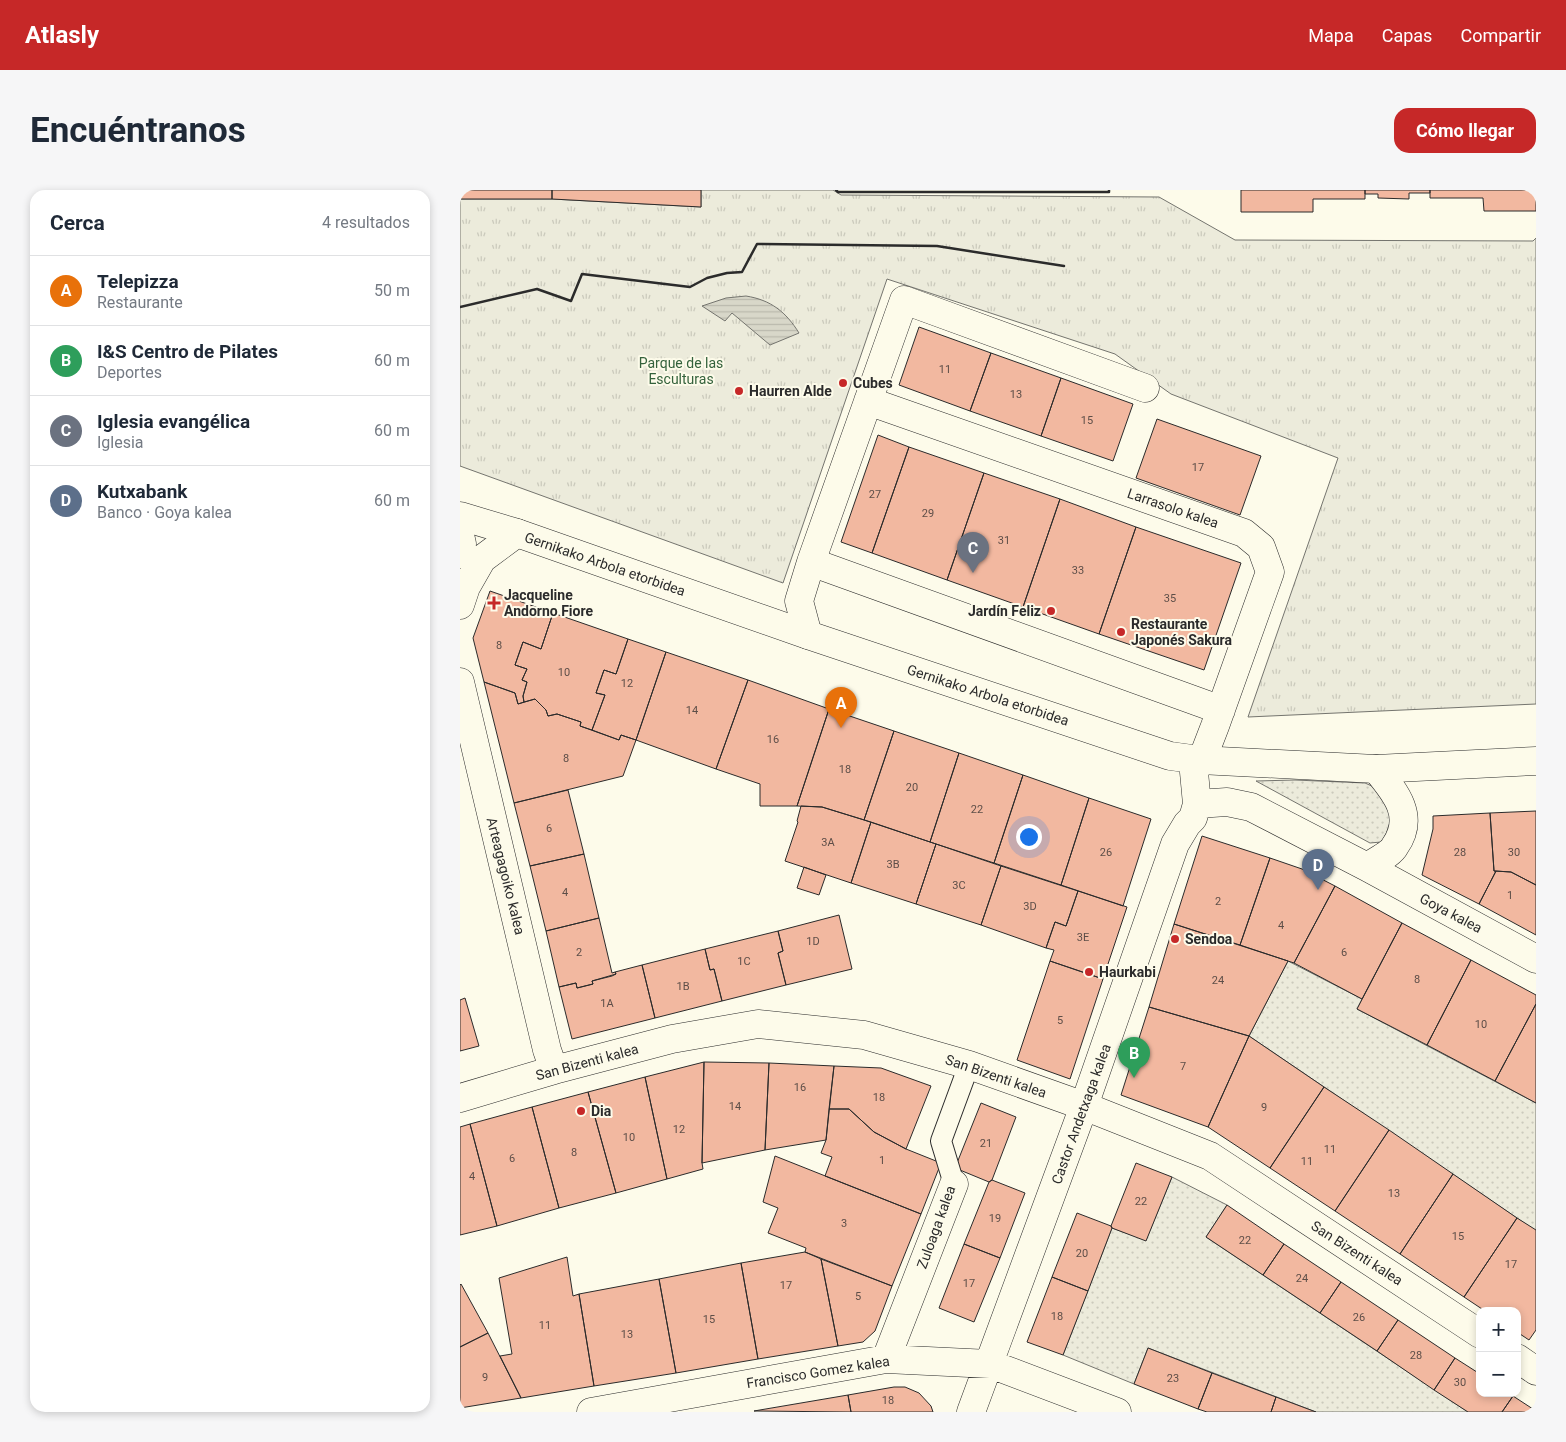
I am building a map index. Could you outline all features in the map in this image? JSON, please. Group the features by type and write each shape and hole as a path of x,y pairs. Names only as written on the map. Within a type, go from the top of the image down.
{"street":[{"path":"808,635 799,601 811,562 904,300 1145,388"},
{"name":"Larrasolo kalea","path":"868,401 1244,533 1261,547 1270,572 1205,752 1200,760"},
{"name":"Gernikako Arbola etorbidea","path":"460,516 517,533 808,635 1170,756 1200,760 1376,769 1536,761"},
{"path":"460,605 466,588 482,559 517,533"},
{"path":"460,535 462,544 460,554"},
{"path":"811,562 1220,710"},
{"name":"Arteagagoiko kalea","path":"460,682 547,1050 554,1070"},
{"path":"1198,804 1194,772 1200,760"},
{"path":"1367,867 1395,848 1402,832 1404,814 1397,797 1376,769"},
{"name":"Goya kalea","path":"1198,804 1227,802 1251,807 1367,867 1536,959"},
{"name":"Castor Andetxaga kalea","path":"971,1412 1084,1106 1175,844 1192,818 1198,804"},
{"name":"San Bizenti kalea","path":"460,1098 554,1070 672,1039 758,1024 864,1035 969,1065 1084,1106 1210,1156 1476,1331"},
{"name":"Zuloaga kalea","path":"886,1359 954,1184 941,1141 969,1065"},
{"name":"Francisco Gomez kalea","path":"591,1412 886,1359 990,1364 1068,1404 1117,1412"},
{"path":"1521,1361 1536,1371"}],"green space":[{"name":"Parque de las Esculturas","path":"701,190 833,190 841,195 1159,197 1235,240 1533,241 1536,238 1536,704 1248,717 1338,458 1171,394 1115,354 887,279 783,583 460,466 460,199 552,199 701,207"},
{"path":"1295,780 1365,783 1374,787 1383,794 1392,816 1381,842 1370,843 1256,781"},
{"path":"1288,961 1362,999 1357,1009 1536,1103 1536,1231 1249,1036"},
{"path":"1172,1177 1227,1205 1206,1237 1468,1412 1316,1412 1148,1348 1134,1384 1063,1355 1112,1228 1146,1240"}],"shaded area":[{"path":"746,296 777,308 789,319 799,333 770,345 732,313 725,321 702,306 726,298"}],"building":[{"path":"460,190 552,190 552,199 460,199"},
{"path":"552,190 701,190 701,207 552,199"},
{"path":"1241,190 1365,190 1365,199 1313,199 1313,212 1241,212"},
{"path":"1365,190 1430,190 1430,193 1409,193 1409,199 1378,198 1378,194 1365,194"},
{"path":"1430,190 1536,190 1536,211 1484,211 1483,198 1430,198"},
{"path":"919,327 991,353 970,411 899,385"},
{"path":"991,353 1061,378 1041,436 970,411"},
{"path":"1061,378 1133,404 1113,461 1041,436"},
{"path":"1157,419 1261,456 1240,515 1136,478"},
{"path":"878,435 909,447 872,553 841,542"},
{"path":"909,447 984,473 947,580 872,553"},
{"path":"984,473 1060,499 1023,607 947,580"},
{"path":"1060,499 1136,527 1099,634 1023,607"},
{"path":"1136,527 1241,563 1204,670 1099,634"},
{"path":"490,591 553,613 541,649 523,642 515,665 527,669 522,680 527,682 523,696 524,702 518,704 515,693 484,682 473,638"},
{"path":"553,613 628,639 616,674 604,670 596,693 605,695 592,730 580,726 581,722 557,714 548,716 546,710 535,699 524,702 523,696 527,682 522,680 527,669 515,665 523,642 541,649"},
{"path":"628,639 666,652 636,740 621,735 619,740 592,730 605,695 596,693 604,670 616,674"},
{"path":"666,652 748,680 716,769 636,740"},
{"path":"748,680 829,709 797,806 760,806 760,784 716,769"},
{"path":"484,682 515,693 518,704 535,699 546,710 548,716 557,714 581,722 580,726 619,740 621,735 636,740 623,776 514,803"},
{"path":"829,709 894,731 864,820 822,807 797,806"},
{"path":"894,731 959,753 930,842 864,820"},
{"path":"959,753 1023,775 994,863 930,842"},
{"path":"1023,775 1089,798 1061,885 994,863"},
{"path":"568,790 584,854 530,866 514,803"},
{"path":"1089,798 1151,819 1123,906 1061,885"},
{"path":"801,806 822,807 871,822 851,883 785,861 798,822"},
{"path":"1536,811 1536,885 1511,872 1494,871 1490,813"},
{"path":"1490,813 1494,871 1496,871 1479,904 1422,875 1433,829 1433,816"},
{"path":"871,822 936,844 916,904 851,883"},
{"path":"1202,836 1270,858 1240,945 1174,924"},
{"path":"936,844 1001,866 981,925 916,904"},
{"path":"584,854 599,918 546,931 530,866"},
{"path":"1270,858 1302,869 1335,886 1294,963 1240,945"},
{"path":"1001,866 1078,891 1066,926 1055,922 1046,948 981,925"},
{"path":"804,867 826,875 819,895 797,888"},
{"path":"1496,871 1511,872 1536,885 1536,935 1479,904"},
{"path":"1335,886 1402,923 1362,999 1294,963"},
{"path":"1078,891 1127,907 1103,979 1050,961 1054,950 1046,948 1055,922 1066,926"},
{"path":"839,915 852,969 786,985 778,953 783,951 778,931"},
{"path":"599,918 612,973 615,972 616,974 592,981 593,984 577,988 576,983 559,987 546,931"},
{"path":"1402,923 1471,960 1427,1045 1357,1009"},
{"path":"1174,924 1288,961 1249,1036 1149,1007"},
{"path":"778,931 783,951 778,953 786,985 722,1001 714,969 710,970 705,949"},
{"path":"705,949 710,970 714,969 722,1001 655,1018 642,965"},
{"path":"1471,960 1536,995 1536,1004 1495,1081 1427,1045"},
{"path":"1050,961 1103,979 1070,1079 1017,1060"},
{"path":"642,965 655,1018 572,1039 559,987 576,983 577,988 593,984 592,981 612,976 616,974 615,972"},
{"path":"465,998 479,1046 460,1051 460,1000"},
{"path":"1536,1004 1536,1103 1495,1081"},
{"path":"1149,1007 1249,1036 1208,1127 1121,1095"},
{"path":"1249,1036 1324,1087 1270,1168 1208,1127"},
{"path":"704,1062 769,1063 765,1150 702,1163"},
{"path":"704,1062 703,1169 667,1179 645,1077"},
{"path":"769,1063 834,1066 826,1140 765,1150"},
{"path":"834,1066 881,1068 931,1086 906,1149 874,1132 849,1109 829,1109"},
{"path":"645,1077 667,1179 616,1193 588,1092"},
{"path":"1324,1087 1389,1130 1335,1211 1270,1168"},
{"path":"588,1092 616,1193 559,1208 532,1107"},
{"path":"981,1103 1016,1117 992,1180 989,1182 955,1168"},
{"path":"532,1107 559,1208 497,1226 470,1124"},
{"path":"829,1109 849,1109 874,1132 906,1149 941,1163 921,1214 825,1176 832,1157 821,1153 826,1140"},
{"path":"470,1124 497,1226 460,1235 460,1127"},
{"path":"1389,1130 1453,1174 1400,1254 1335,1211"},
{"path":"775,1156 921,1214 892,1286 805,1252 806,1248 768,1233 778,1208 763,1202"},
{"path":"1136,1163 1172,1177 1146,1241 1111,1226"},
{"path":"1453,1174 1517,1218 1464,1297 1400,1254"},
{"path":"992,1180 1025,1193 1000,1258 964,1244 989,1182"},
{"path":"1227,1205 1284,1244 1263,1275 1206,1237"},
{"path":"1077,1213 1112,1228 1088,1291 1052,1277"},
{"path":"1517,1218 1536,1230 1536,1330 1529,1340 1521,1335 1521,1307 1479,1307 1464,1297"},
{"path":"964,1244 1000,1258 974,1322 939,1308"},
{"path":"1284,1244 1341,1282 1320,1313 1263,1275"},
{"path":"805,1252 821,1259 838,1346 758,1359 741,1263"},
{"path":"567,1257 573,1296 579,1294 594,1386 521,1398 500,1356 512,1354 499,1278"},
{"path":"821,1259 892,1286 875,1331 863,1342 838,1346"},
{"path":"741,1263 758,1359 676,1373 659,1279"},
{"path":"1052,1277 1088,1291 1063,1355 1027,1342"},
{"path":"659,1279 676,1373 594,1386 579,1294"},
{"path":"1341,1282 1398,1320 1377,1351 1320,1313"},
{"path":"460,1285 488,1333 460,1347"},
{"path":"1398,1320 1455,1358 1434,1390 1377,1351"},
{"path":"488,1333 521,1398 460,1408 460,1347"},
{"path":"1148,1348 1212,1373 1198,1409 1134,1384"},
{"path":"1455,1358 1476,1371 1476,1397 1512,1397 1502,1412 1468,1412 1434,1390"},
{"path":"1212,1373 1276,1397 1271,1412 1207,1412 1198,1409"},
{"path":"894,1387 905,1387 919,1393 931,1406 933,1412 851,1412 848,1395"},
{"path":"848,1395 851,1412 754,1411"},
{"path":"1276,1397 1316,1412 1271,1412"},
{"path":"1512,1397 1536,1411 1536,1412 1502,1412"}],"wall":[{"path":"836,190 838,192 1109,192 1109,190"},
{"path":"460,307 537,289 571,301 582,274 690,287 707,278 727,273 742,272 757,244 937,246 1064,266"}],"place":[{"name":"Cubes","path":"843,383"},
{"name":"Haurren Alde","path":"739,391"},
{"name":"Iglesia evangélica","path":"973,573"},
{"name":"Jacqueline Andorno Fiore","path":"494,603"},
{"name":"Jardín Feliz","path":"1051,611"},
{"name":"Restaurante Japonés Sakura","path":"1121,632"},
{"name":"Telepizza","path":"841,728"},
{"name":"Kutxabank","path":"1318,890"},
{"name":"Sendoa","path":"1175,939"},
{"name":"Haurkabi","path":"1089,972"},
{"name":"I&S Centro de Pilates","path":"1134,1078"},
{"name":"Dia","path":"581,1111"}]}
